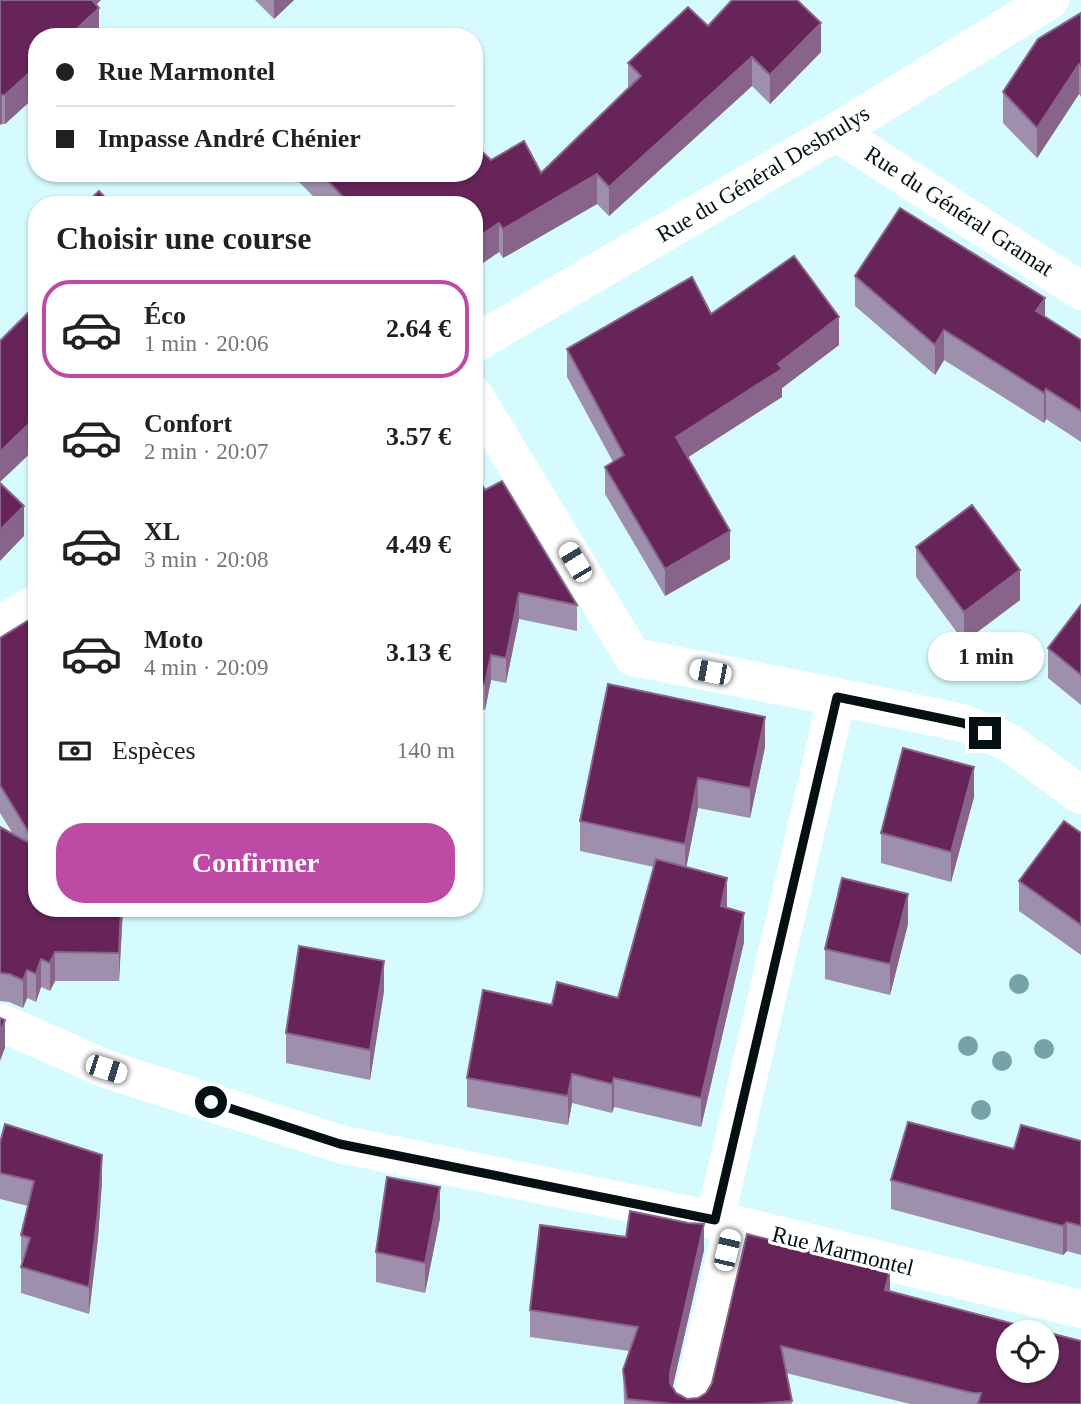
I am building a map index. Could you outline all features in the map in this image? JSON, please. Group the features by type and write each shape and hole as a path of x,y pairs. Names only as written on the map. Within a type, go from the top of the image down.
{"street":[{"name":"Rue du Général Desbrulys","path":"483,339 836,132 1049,0"},
{"name":"Rue du Général Gramat","path":"836,132 1081,291"},
{"path":"483,410 633,657 963,723 1008,742 1081,795"},
{"path":"0,624 28,608"},
{"path":"691,1404 724,1222 837,697"},
{"name":"Rue Marmontel","path":"0,1023 106,1069 340,1144 724,1222 1081,1309"}],"building":[{"path":"0,0 92,0 99,8 78,28 28,28 28,74 5,95 0,96"},
{"path":"732,0 797,0 821,23 770,75 752,57 609,187 597,174 503,229 499,223 483,234 483,196 342,196 329,182 483,182 483,152 491,160 524,141 541,173 641,76 628,63 688,7 708,26"},
{"path":"1081,13 1081,66 1079,64 1037,128 1003,92 1038,39"},
{"path":"900,208 1045,298 1036,311 1081,340 1081,411 1046,389 1044,393 944,330 935,345 855,276"},
{"path":"794,256 839,317 778,364 782,369 676,437 730,531 665,569 605,467 624,455 567,349 692,277 711,314"},
{"path":"28,313 28,425 0,452 0,341"},
{"path":"502,481 577,605 519,593 506,658 491,655 485,684 483,487 485,490"},
{"path":"0,483 24,506 0,530"},
{"path":"972,505 1020,570 964,612 916,547"},
{"path":"1081,605 1081,675 1048,648"},
{"path":"28,621 28,831 0,785 0,638"},
{"path":"608,684 765,717 750,788 698,778 685,844 580,821"},
{"path":"903,748 974,767 951,852 881,833"},
{"path":"1064,821 1081,833 1081,925 1019,881"},
{"path":"0,827 28,842 28,917 121,917 119,953 55,952 50,963 41,959 36,974 27,970 23,980 0,973"},
{"path":"656,859 727,878 721,906 744,913 701,1098 614,1078 612,1084 572,1074 568,1096 467,1078 483,990 552,1005 557,982 618,998"},
{"path":"842,878 908,894 890,964 825,949"},
{"path":"299,946 384,961 370,1050 286,1033"},
{"path":"0,1018 5,1020 0,1033"},
{"path":"908,1122 1014,1149 1021,1125 1081,1141 1081,1226 1067,1222 1063,1226 891,1180"},
{"path":"5,1124 102,1155 89,1287 21,1267 30,1238 21,1235 34,1181 0,1173 0,1143"},
{"path":"387,1177 440,1187 425,1263 376,1252"},
{"path":"630,1211 704,1224 670,1373 670,1383 676,1393 687,1399 698,1398 706,1393 712,1383 747,1234 890,1270 885,1290 999,1320 996,1320 996,1383 1059,1383 1059,1335 1081,1341 1081,1404 978,1404 981,1393 781,1346 792,1401 673,1404 627,1399 623,1370 638,1327 530,1310 540,1225 626,1237"}],"route":[{"path":"211,1102 340,1144 715,1220 837,697 963,723 985,733"}]}
